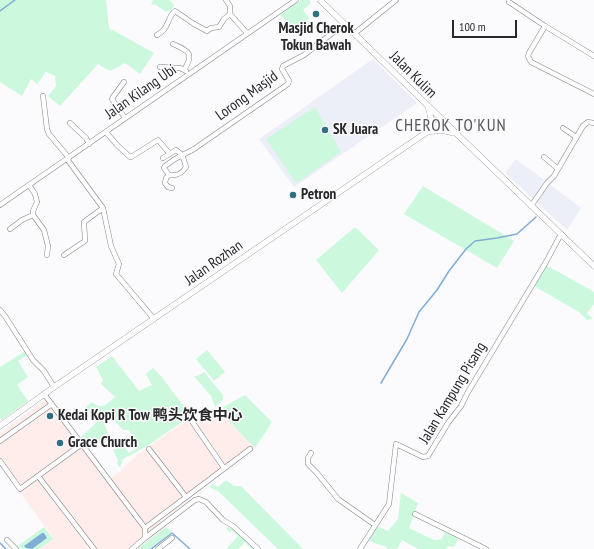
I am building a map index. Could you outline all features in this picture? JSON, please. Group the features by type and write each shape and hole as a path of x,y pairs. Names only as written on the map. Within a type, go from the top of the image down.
{"main road":[{"name":"Jalan Kulim","path":"320,0 594,266"},
{"path":"427,105 432,116 427,132"},
{"name":"Jalan Rozhan","path":"0,426 54,387 443,121"},
{"path":"427,132 442,130 458,135"}],"street":[{"path":"157,35 163,32 167,27 171,14 175,11 194,24 207,30 219,27 224,19 230,14 231,9 226,0"},
{"name":"Jalan Kilang Ubi","path":"0,205 296,0"},
{"path":"355,34 396,0"},
{"path":"509,2 594,56"},
{"path":"230,14 247,33"},
{"name":"Lorong Masjid","path":"182,155 194,149 288,84 289,81 282,69 283,66 304,55 344,24"},
{"path":"545,26 529,53 528,58 531,62 594,94"},
{"path":"173,44 187,52 190,57 190,61 184,70"},
{"path":"160,67 180,68 188,74"},
{"path":"124,82 112,99 125,118"},
{"path":"43,96 47,130 103,208 111,246 119,264 116,274 154,319"},
{"path":"70,123 86,138 89,144"},
{"path":"531,206 558,169 585,124 594,123"},
{"path":"563,128 576,138"},
{"path":"106,132 130,157 158,140 170,154"},
{"path":"163,158 176,150 181,152 186,167 178,175 169,175 166,178 164,181 168,187 172,188"},
{"path":"169,175 164,168 165,166 182,155"},
{"path":"544,158 558,169"},
{"path":"30,185 37,202 33,215 44,230 48,246 47,255"},
{"path":"64,255 85,241 84,222 103,208"},
{"path":"10,229 22,220 33,215"},
{"name":"Jalan Kampung Pisang","path":"360,549 390,501 389,495 396,444 423,457 428,456 448,423 461,406 561,234"},
{"path":"0,310 33,360 44,371 54,387"},
{"path":"44,394 145,528 145,538"},
{"path":"0,442 52,404"},
{"path":"191,420 224,468"},
{"path":"0,461 20,489 82,444"},
{"path":"149,449 186,497"},
{"path":"145,528 250,449"},
{"path":"311,453 308,458 308,464 338,499 375,526"},
{"path":"38,476 94,549"},
{"path":"132,549 195,500 199,499 206,502 223,520 258,549"},
{"path":"415,514 486,549"},
{"path":"158,549 172,538"},
{"path":"7,540 16,549"}],"shaded area":[{"name":"SK Juara","path":"373,59 417,103 294,187 259,139"},
{"path":"516,159 581,208 567,230 505,173"},
{"path":"49,397 110,479 138,454 191,417 195,423 215,407 255,448 160,522 166,527 137,549 39,549 53,538 0,465 0,433"}],"green space":[{"path":"0,0 106,0 109,28 154,53 140,74 125,63 110,71 98,64 60,106 48,96 56,86 55,76 46,72 37,84 31,79 22,96 0,82"},
{"path":"153,0 169,0 174,5 172,9 166,12 156,5 151,4"},
{"path":"301,0 309,0 311,3 303,10 309,18 305,22 310,28 302,37 280,15"},
{"path":"315,107 341,152 296,183 266,139"},
{"path":"423,186 514,241 497,268 404,214"},
{"path":"355,227 379,250 342,293 316,260"},
{"path":"546,265 594,292 594,304 587,313 593,319 587,320 579,312 534,286"},
{"path":"207,350 225,372 214,381 196,359"},
{"path":"25,351 27,355 18,361 28,377 17,385 28,401 2,420 0,417 0,367"},
{"path":"112,356 139,391 152,385 146,374 153,368 161,376 191,416 147,446 123,459 120,468 113,450 124,446 129,453 138,447 129,430 123,430 111,417 104,423 110,439 102,445 97,438 85,445 80,438 97,422 93,415 85,408 92,402 99,406 104,406 115,397 101,384 103,380 96,367"},
{"path":"204,372 223,395 223,400 215,407 211,396 194,376 198,376"},
{"path":"245,395 272,422 255,448 218,410"},
{"path":"226,480 234,486 241,486 303,549 278,549 218,491 209,487 213,484 218,487"},
{"path":"401,493 418,503 409,528 434,540 442,539 445,532 458,539 454,547 448,546 446,549 418,549 402,540 397,549 387,549 387,547 369,541 376,526 388,531 398,519"},
{"path":"44,527 53,539 39,549 22,549 18,546"},
{"path":"166,527 172,532 149,549 137,549"},
{"path":"228,527 233,529 255,549 252,549 245,542 238,549 226,549 238,536 232,530 230,532 226,529"}],"water":[{"path":"44,533 47,538 32,549 24,546"}],"waterway":[{"path":"0,11 15,0"},
{"path":"381,383 407,339 419,312 437,290 466,249 475,241 517,234 536,217"},
{"path":"151,549 172,533 190,549"},
{"path":"0,543 6,549"}],"place":[{"name":"Masjid Cherok Tokun Bawah","path":"316,14"},
{"name":"SK Juara","path":"325,130"},
{"name":"Petron","path":"293,195"},
{"name":"Kedai Kopi R Tow 鸭头饮食中心","path":"50,416"},
{"name":"Grace Church","path":"60,443"}],"district":[{"name":"CHEROK TO'KUN","path":"451,126"}]}
